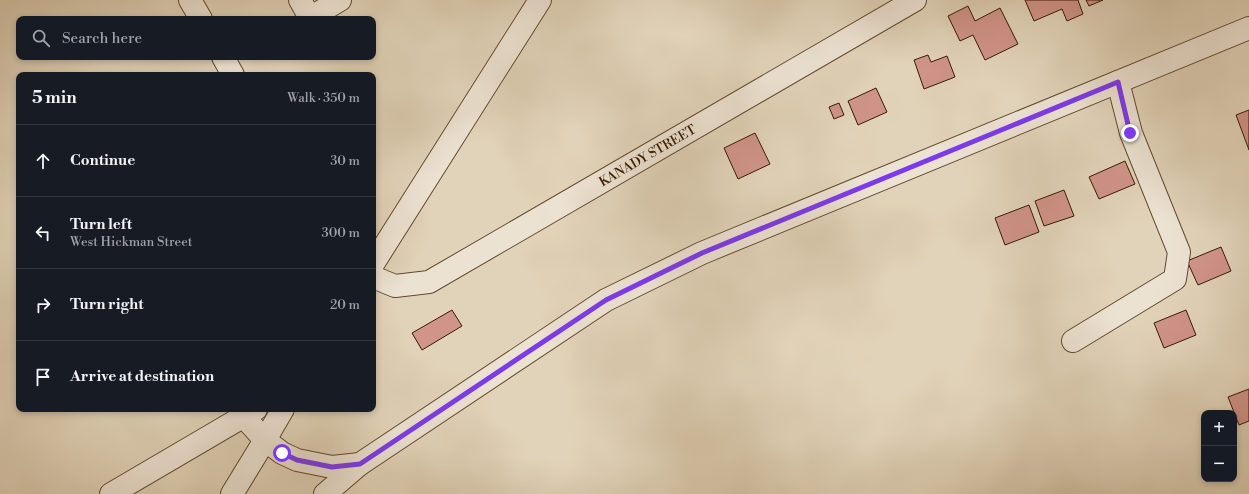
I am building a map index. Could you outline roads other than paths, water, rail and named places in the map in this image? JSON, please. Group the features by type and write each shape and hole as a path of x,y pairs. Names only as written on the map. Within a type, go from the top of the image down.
{"street":[{"path":"190,0 199,16"},
{"path":"306,12 340,0"},
{"path":"376,259 540,0"},
{"name":"KANADY STREET","path":"376,278 395,286 429,282 915,0"},
{"path":"325,494 360,464 606,300 702,253 1249,28"},
{"path":"1073,341 1175,279 1179,252 1130,133 1118,82"},
{"path":"232,494 281,412"},
{"path":"111,494 249,413 265,440 282,453 297,460 332,467 360,464"}]}
